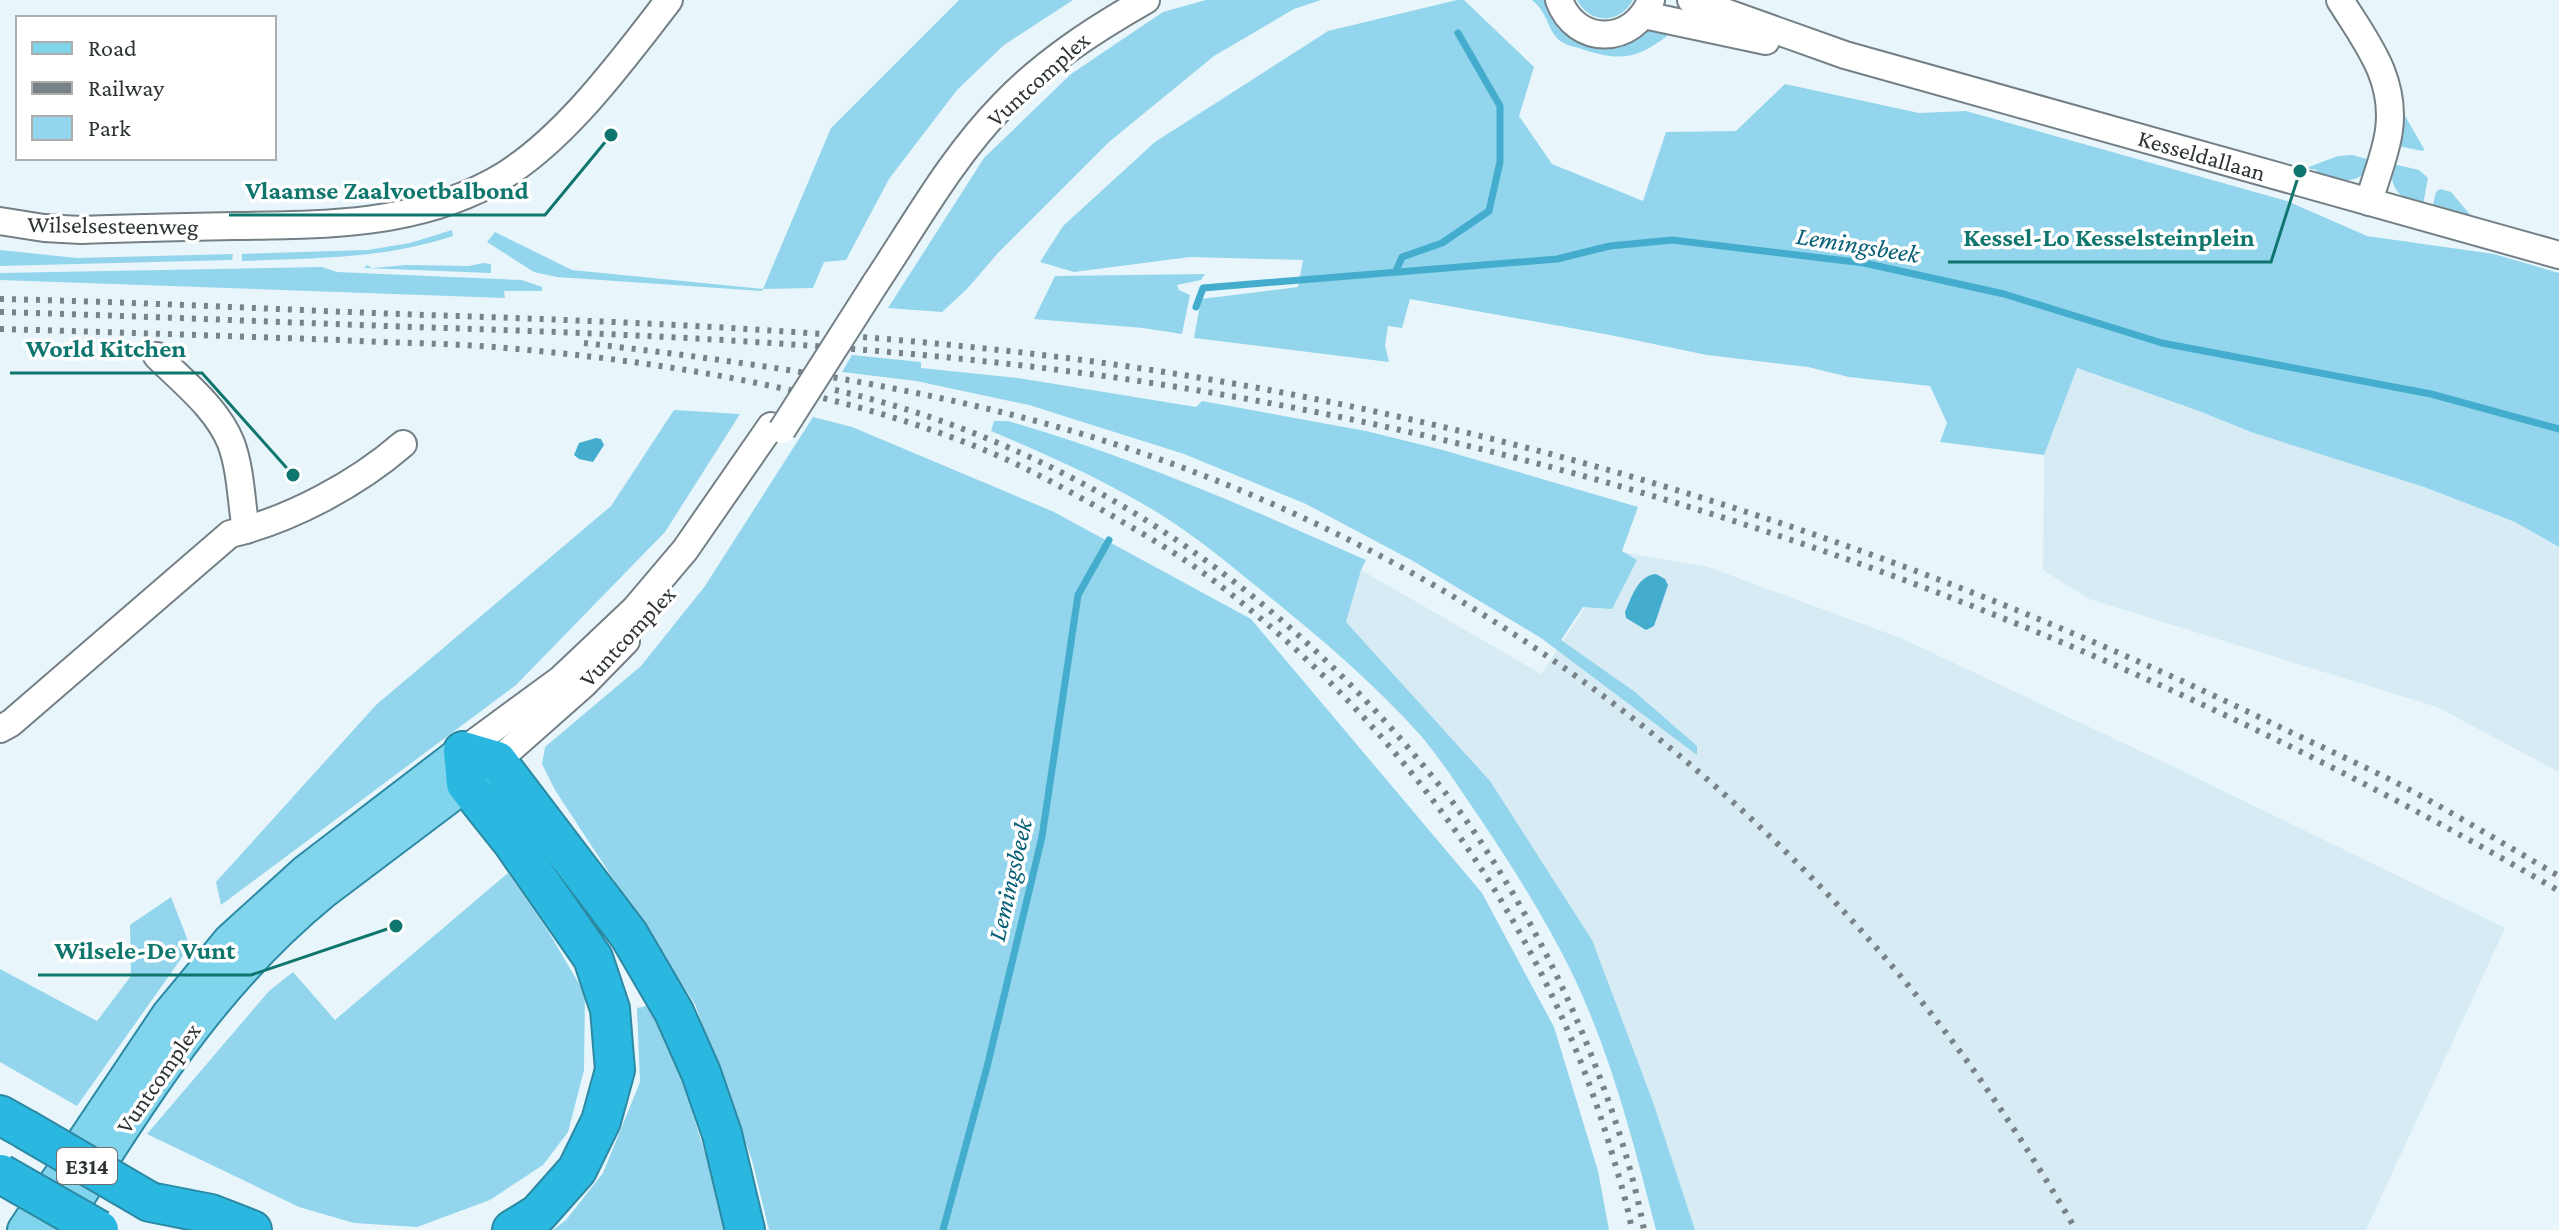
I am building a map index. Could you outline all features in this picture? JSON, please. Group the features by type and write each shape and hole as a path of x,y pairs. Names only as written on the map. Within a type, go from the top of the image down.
{"highway":[{"path":"476,765 513,843 593,958 610,1009 615,1070 601,1121 577,1170 538,1214 512,1230"},
{"path":"476,765 629,935 674,1012 701,1073 722,1134 745,1230"},
{"name":"E314","path":"12,1122 196,1230"},
{"name":"E314","path":"0,1174 99,1230"},
{"path":"150,1202 211,1214 252,1230"}],"main road":[{"name":"Vuntcomplex","path":"38,1226 168,1015 236,934 305,872 476,765"}],"street":[{"name":"Wilselsesteenweg","path":"0,221 81,230 322,225 412,213 493,182 554,137 603,83 669,0"},
{"name":"Vuntcomplex","path":"476,765 584,684 635,632 692,564 947,149 993,93 1060,34 1114,0"},
{"name":"Vuntcomplex","path":"866,283 969,144 1003,104 1094,29 1146,0"},
{"name":"Kesseldallaan","path":"1559,0 1573,23 1596,34 1619,33 1634,25 1647,8 1701,29 1845,55"},
{"name":"Kesseldallaan","path":"1691,0 1845,55 2559,255"},
{"path":"2340,0 2383,72 2390,98 2389,131 2369,202"},
{"path":"157,356 209,409 225,430 236,462 246,530"},
{"name":"Vuntcomplex","path":"476,765 635,609 685,550 776,428"},
{"path":"0,729 11,723 230,534 265,523 352,482 403,444"}],"shaded area":[{"path":"2076,368 2251,432 2424,487 2515,522 2559,547 2559,772 2437,707 2089,599 2043,570 2044,455"},
{"path":"601,439 604,445 593,462 574,455 579,443"},
{"path":"1622,552 1708,567 1903,639 2505,928 2366,1230 1686,1230 1591,940 1346,622 1361,570 1541,674"},
{"path":"1656,574 1668,585 1654,626 1646,630 1626,618 1625,612 1640,583"}],"green space":[{"path":"959,0 1073,0 1004,45 957,90 889,179 846,260 824,262 813,288 763,289 831,128"},
{"path":"1206,0 1321,0 1294,9 1214,56 1109,142 942,312 888,308 984,158 1071,74 1163,12"},
{"path":"1464,0 1534,67 1519,116 1552,164 1643,201 1666,132 1736,131 1785,84 1919,113 1966,111 2287,201 2367,236 2494,254 2559,273 2559,547 2515,522 2424,487 2251,432 2077,368 2044,455 1940,442 1947,423 1930,386 1707,355 1410,299 1402,328 1388,326 1385,345 1389,362 1194,338 1201,299 1298,287 1303,260 1190,257 1074,272 1040,262 1063,226 1155,142 1328,31"},
{"path":"1532,0 1548,0 1629,42 1649,31 1667,32 1667,36 1635,54 1615,57 1592,52 1558,39"},
{"path":"1577,0 1633,0 1621,14 1605,18 1589,14"},
{"path":"2404,114 2424,149 2423,151 2397,146"},
{"path":"2352,155 2371,160 2367,169 2356,179 2332,179 2316,174 2317,170 2306,168 2338,156"},
{"path":"2393,164 2419,170 2428,178 2423,205 2408,200 2394,187"},
{"path":"2440,189 2451,192 2473,218 2432,208 2436,192"},
{"path":"452,230 453,236 427,244 375,253 242,261 242,254 368,250 410,243"},
{"path":"495,232 572,270 763,289 557,277 534,272 487,242"},
{"path":"0,250 77,258 233,254 232,260 0,266"},
{"path":"491,264 491,273 364,268 367,265 372,268"},
{"path":"322,267 337,272 522,280 542,287 542,291 504,291 505,298 0,280 0,273"},
{"path":"1205,274 1201,280 1177,285 1179,290 1190,295 1182,334 1034,319 1055,276"},
{"path":"852,355 921,362 921,368 1018,378 1196,407 1202,401 1366,431 1443,450 1638,507 1622,551 1637,560 1612,609 1583,607 1561,640 1635,692 1697,746 1697,755 1541,638 1413,561 1306,504 1184,454 1029,405 916,381 842,372"},
{"path":"674,410 740,414 665,532 516,685 221,905 216,882 376,705 611,506"},
{"path":"813,417 852,427 1054,512 1251,619 1482,893 1554,1027 1598,1171 1609,1230 769,1230 752,1160 695,1004 555,790 542,764 545,747 641,666 705,586"},
{"path":"994,421 1008,421 1054,435 1145,467 1366,560 1346,622 1490,781 1592,940 1653,1102 1695,1230 1656,1230 1611,1070 1574,977 1515,872 1422,737 1344,660 1199,541 1119,490 991,431"},
{"path":"508,873 548,931 585,994 584,1070 568,1132 543,1165 490,1200 417,1227 354,1223 299,1207 147,1134 269,991 293,972 335,1020"},
{"path":"171,897 190,946 77,1106 0,1062 0,969 97,1021 131,976 130,925"},
{"path":"646,1006 665,1030 678,1060 726,1230 553,1230 566,1220 603,1173 640,1082 637,1008"}],"waterway":[{"path":"1396,271 1402,257 1442,243 1489,211 1500,162 1500,106 1458,33"},
{"name":"Lemingsbeek","path":"1196,307 1203,288 1557,259 1610,246 1672,240 1864,263 2004,294 2162,343 2431,394 2559,429"},
{"name":"Lemingsbeek","path":"943,1230 987,1067 1042,837 1078,595 1109,540"}],"railway":[{"path":"0,299 827,334 1067,358 1225,382 1383,413 1539,451 1693,495 1845,545 1995,602 2143,664 2383,776 2559,876"},
{"path":"0,312 659,337 904,353 1067,371 1263,402 1458,443 1650,495 1839,556 2025,627 2207,707 2385,795 2559,891"},
{"path":"0,329 475,346 674,368 794,391 911,423 1017,464 1065,489 1204,573 1278,633 1361,714 1435,803 1491,884 1560,1013 1596,1103 1632,1230"},
{"path":"584,343 715,359 910,392 1102,440 1219,482 1332,532 1442,590 1547,656 1647,730 1742,810 1830,897 1912,990 1957,1047 2019,1137 2076,1230"},
{"path":"835,390 917,413 996,442 1072,478 1144,519 1214,566 1280,619 1341,676 1399,737 1456,806 1502,876 1548,957 1586,1041 1618,1129 1644,1230"}],"place":[{"name":"Vlaamse Zaalvoetbalbond","path":"611,135"},
{"name":"Kessel-Lo Kesselsteinplein","path":"2300,171"},
{"name":"World Kitchen","path":"293,475"},
{"name":"Wilsele-De Vunt","path":"396,926"}]}
